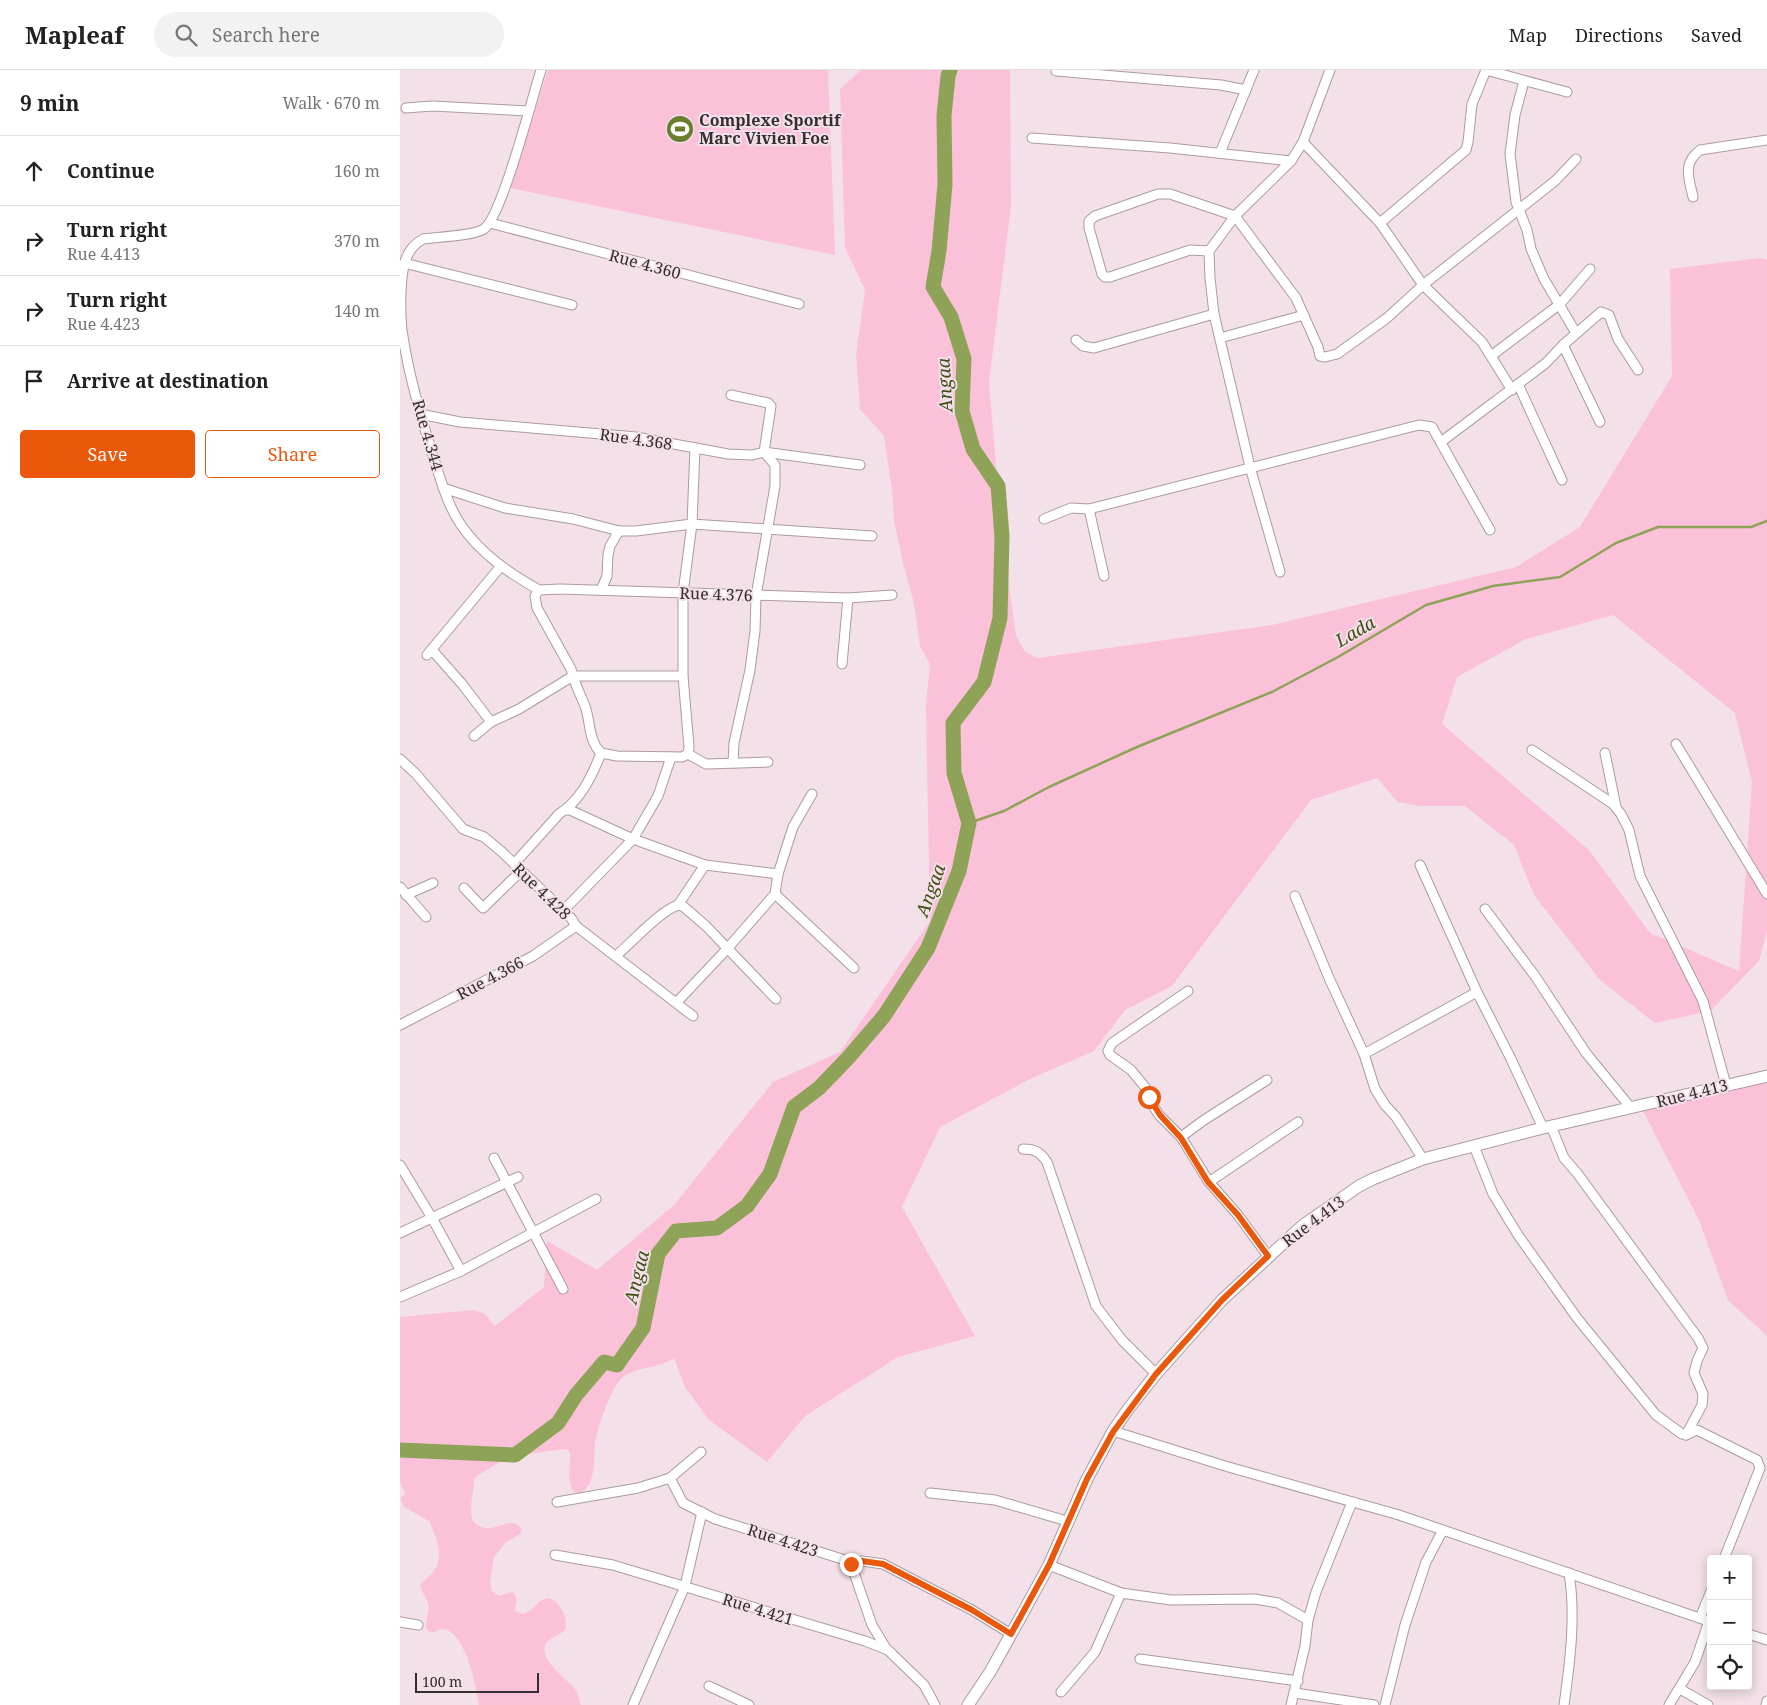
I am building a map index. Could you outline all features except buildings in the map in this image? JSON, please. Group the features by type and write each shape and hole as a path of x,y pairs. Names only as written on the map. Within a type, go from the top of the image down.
{"street":[{"path":"490,223 504,190 541,70"},
{"path":"1220,153 1254,70"},
{"path":"1280,572 1250,467 1214,314 1209,251 1235,216 1291,160 1303,142 1330,70"},
{"path":"1380,223 1466,150 1472,104 1486,70 1567,92"},
{"path":"1056,71 1221,85 1246,90"},
{"path":"1524,81 1515,116 1510,154 1518,209 1527,230 1531,249 1544,279 1576,333"},
{"path":"406,108 432,106 528,111"},
{"path":"1032,138 1291,160"},
{"path":"1693,197 1687,170 1692,156 1700,150 1767,140"},
{"path":"1303,142 1380,223 1423,286 1482,342 1490,356 1515,387 1562,480"},
{"path":"1209,251 1190,250 1110,277 1105,277 1102,274 1089,228 1089,221 1095,216 1158,194 1170,194 1235,216 1296,298 1318,347 1320,356 1325,357 1338,354 1387,318 1423,286 1555,181 1576,159"},
{"name":"Rue 4.344","path":"490,223 481,231 423,239 415,244 408,253 404,264 400,306 402,330 420,414 443,488 460,524 481,550 501,566 539,590"},
{"name":"Rue 4.360","path":"490,223 799,304"},
{"path":"404,264 572,305"},
{"path":"1490,356 1560,304 1590,269"},
{"path":"1441,442 1546,363 1563,345 1601,312 1609,315 1618,339 1638,370"},
{"path":"1076,340 1083,346 1094,348 1214,314"},
{"path":"1220,338 1304,315"},
{"path":"1563,345 1600,422"},
{"path":"731,395 768,403 771,406 764,452 775,465 775,486 756,596 755,630 751,660 734,743 733,763"},
{"name":"Rue 4.368","path":"420,414 460,422 636,437 728,454 752,455 764,452 860,464"},
{"path":"1044,519 1071,508 1089,509 1419,425 1432,427 1490,530"},
{"path":"688,754 683,676 683,593 692,524 696,448"},
{"path":"443,488 506,508 573,519 619,531 636,531 692,524 872,536"},
{"path":"1089,509 1104,576"},
{"path":"601,590 607,576 610,546 619,531"},
{"path":"491,722 462,684 430,652 501,566"},
{"path":"539,590 535,596 537,608 572,669 586,708 592,740 602,753 617,756 671,757 682,757 688,754"},
{"name":"Rue 4.376","path":"539,590 601,590 848,598 892,595"},
{"path":"842,664 848,598"},
{"path":"474,736 491,722 519,709 573,676 683,676"},
{"path":"1676,744 1767,894"},
{"path":"1532,750 1616,807"},
{"path":"514,864 583,790 594,772 602,753"},
{"path":"1605,753 1616,807 1629,830 1640,876 1703,1001 1726,1085"},
{"path":"688,754 706,764 768,762"},
{"path":"563,911 633,839 658,796 671,757"},
{"name":"Rue 4.428","path":"400,759 416,774 463,829 484,837 571,918 576,926 693,1016"},
{"path":"677,1002 775,894 778,874 792,827 812,794"},
{"path":"565,810 570,810 633,839 705,865 778,874"},
{"path":"678,906 705,865"},
{"path":"1420,865 1477,992 1564,1158 1687,1322 1703,1348 1694,1373 1703,1394 1702,1404 1686,1435"},
{"path":"464,888 483,908 521,871"},
{"path":"406,895 434,883"},
{"path":"400,887 426,917"},
{"path":"775,894 854,968"},
{"path":"1295,896 1329,978 1364,1054 1375,1089 1408,1134 1423,1159"},
{"path":"616,956 671,907 684,907 706,926 776,999"},
{"path":"1485,909 1535,976 1586,1053 1631,1108"},
{"name":"Rue 4.366","path":"400,1025 533,956 576,926"},
{"path":"1188,991 1112,1044 1108,1051 1110,1055 1131,1070 1145,1087 1154,1107 1181,1138 1208,1182 1238,1215 1268,1256"},
{"path":"1364,1054 1477,992"},
{"name":"Rue 4.413","path":"968,1705 990,1672 1049,1565 1087,1479 1113,1432 1156,1374 1222,1300 1302,1226 1360,1186 1391,1171 1423,1159 1547,1127 1767,1076"},
{"path":"1181,1138 1204,1120 1267,1080"},
{"path":"1208,1182 1298,1122"},
{"path":"1474,1146 1493,1194 1518,1235 1577,1318 1656,1415 1682,1434 1686,1435 1697,1430 1757,1460 1759,1463 1760,1468 1726,1555"},
{"path":"1024,1149 1034,1149 1047,1162 1096,1306 1122,1340 1156,1374"},
{"path":"494,1158 563,1289"},
{"path":"400,1165 432,1218 461,1272"},
{"path":"400,1233 518,1177"},
{"path":"400,1297 461,1272 596,1199"},
{"path":"1113,1432 1399,1515 1706,1620"},
{"path":"557,1502 638,1488 670,1478 700,1452"},
{"name":"Rue 4.423","path":"670,1478 682,1503 715,1519 845,1560 851,1564 862,1561 883,1564 972,1610 1011,1634"},
{"path":"930,1493 995,1500 1067,1521"},
{"path":"1291,1705 1305,1646 1308,1620 1316,1592 1352,1502"},
{"path":"633,1705 685,1586 702,1512"},
{"path":"1385,1705 1405,1625 1426,1562 1443,1530"},
{"name":"Rue 4.421","path":"555,1555 613,1564 865,1641 888,1650 924,1685 935,1705"},
{"path":"851,1564 872,1625 888,1650"},
{"path":"1049,1565 1121,1593 1171,1600 1255,1599 1278,1603 1308,1620"},
{"path":"1564,1705 1568,1682 1573,1596 1569,1573"},
{"path":"1061,1692 1095,1652 1121,1593"},
{"path":"1669,1705 1696,1662 1709,1600"},
{"path":"400,1622 418,1625"},
{"path":"1752,1635 1767,1640"},
{"path":"1140,1659 1298,1681"},
{"path":"709,1686 749,1705"},
{"path":"1680,1689 1708,1705"},
{"path":"1295,1693 1374,1705"},
{"path":"1766,1705 1767,1701"}],"shaded area":[{"name":"Complexe Sportif Marc Vivien Foe","path":"548,70 828,70 835,255 510,188"},
{"path":"861,70 1010,70 1011,206 989,382 1002,536 1016,636 1025,652 1038,658 1272,625 1516,567 1580,527 1672,376 1670,269 1760,258 1767,260 1767,931 1759,961 1710,1011 1655,1023 1600,980 1534,895 1514,845 1465,806 1420,806 1398,802 1377,778 1311,800 1172,986 1125,1010 1094,1051 1030,1079 940,1127 902,1207 975,1336 898,1357 805,1416 767,1462 709,1420 685,1387 674,1358 668,1362 633,1372 621,1379 617,1384 598,1428 592,1477 590,1483 581,1493 574,1492 572,1488 569,1478 570,1453 568,1450 563,1449 508,1457 477,1476 474,1480 471,1509 471,1515 475,1523 488,1528 512,1523 522,1530 520,1534 506,1542 494,1557 490,1583 492,1591 499,1596 511,1592 514,1593 517,1599 515,1611 522,1614 544,1599 549,1598 560,1607 565,1618 565,1630 550,1639 544,1649 549,1662 576,1690 581,1705 479,1705 469,1663 459,1641 447,1630 432,1633 427,1630 429,1606 420,1586 434,1571 439,1559 439,1553 437,1539 429,1521 404,1507 401,1499 402,1496 406,1495 400,1483 400,1317 473,1310 485,1314 495,1326 544,1287 547,1241 597,1270 674,1205 773,1082 840,1052 930,921 926,704 930,664 920,646 914,603 894,520 892,490 884,436 860,409 856,355 865,290 845,247 840,89","holes":["1613,615 1735,713 1752,782 1739,971 1650,933 1589,850 1442,724 1457,677 1526,639"]},
{"path":"1767,1078 1767,1336 1728,1300 1699,1220 1643,1111"}],"waterway":[{"name":"Angaa","path":"400,1450 515,1455 558,1423 576,1395 604,1362 617,1365 643,1328 658,1254 676,1231 717,1228 747,1206 770,1174 794,1107 819,1088 884,1016 928,948 959,871 969,823 954,773 953,723 984,682 1000,618 1002,536 998,486 973,449 962,411 964,359 951,317 933,287 939,251 945,184 944,116 950,70"},
{"name":"Lada","path":"969,823 1004,811 1049,787 1137,747 1272,692 1338,657 1426,605 1493,586 1560,577 1616,543 1658,527 1751,527 1767,521"}],"place":[{"name":"Complexe Sportif Marc Vivien Foe","path":"680,129"}],"route":[{"path":"851,1564 862,1561 883,1564 972,1610 1011,1634 1049,1565 1087,1479 1113,1432 1129,1408 1156,1374 1222,1300 1268,1256 1238,1215 1208,1182 1179,1134 1160,1115 1149,1097"}]}
